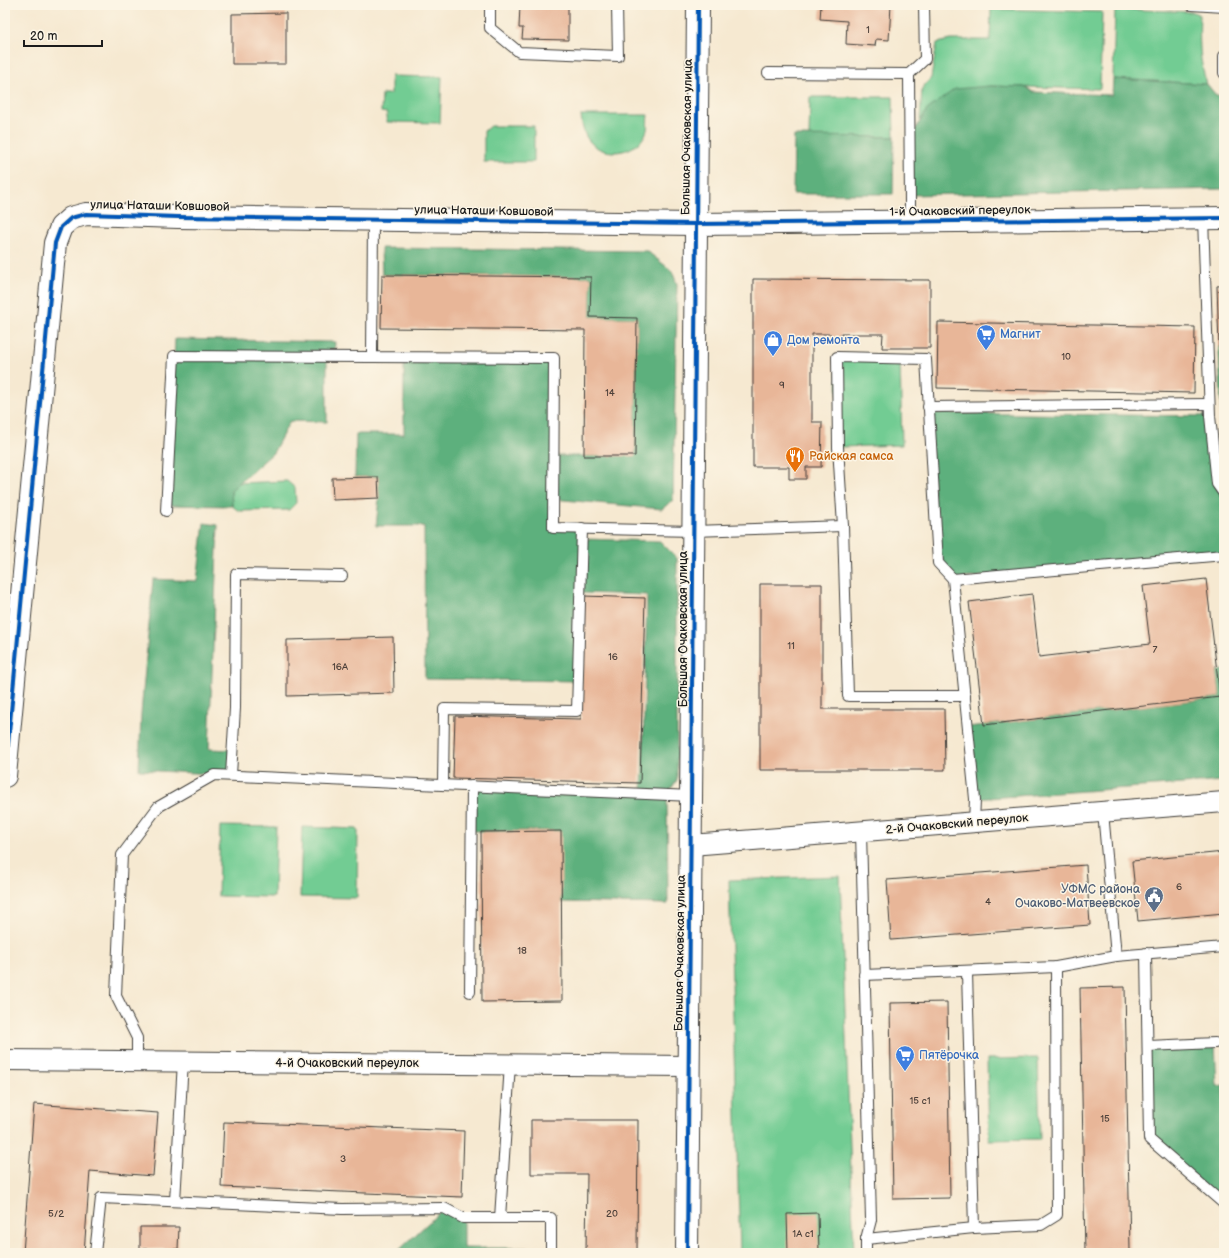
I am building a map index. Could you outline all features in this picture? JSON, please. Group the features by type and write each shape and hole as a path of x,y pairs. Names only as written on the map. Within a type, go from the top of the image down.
{"street":[{"name":"Большая Очаковская улица","path":"687,1253 698,5"},
{"name":"улица Наташи Ковшовой","path":"5,776 54,243 61,227 71,218 86,214 178,217 696,224"},
{"name":"1-й Очаковский переулок","path":"696,224 1214,218"},
{"name":"2-й Очаковский переулок","path":"691,845 1224,802"},
{"name":"4-й Очаковский переулок","path":"5,1060 688,1066"}],"lane":[{"path":"490,5 490,28 519,52 618,56 617,5"},
{"path":"768,73 909,74 925,59 924,5"},
{"path":"1191,5 1224,7"},
{"path":"1224,56 1224,73"},
{"path":"909,74 909,221"},
{"path":"1214,218 1209,404 1217,484 1224,494"},
{"path":"372,357 373,220"},
{"path":"166,511 174,356 554,358 553,528 694,531 843,526"},
{"path":"965,696 848,696 843,526 838,447 837,357 926,359 938,563 953,579 965,696 975,799 974,823"},
{"path":"928,407 1209,404"},
{"path":"443,785 444,709 577,711 582,528"},
{"path":"953,579 1224,555"},
{"path":"231,776 235,708 236,574 342,576"},
{"path":"137,1061 137,1038 116,996 122,855 158,807 214,775 692,796"},
{"path":"470,992 472,786"},
{"path":"1103,812 1116,956"},
{"path":"861,832 871,1220 866,1239 866,1253"},
{"path":"864,975 967,972 1056,967 1116,956 1224,947"},
{"path":"1146,953 1150,1139 1224,1204"},
{"path":"866,1239 974,1228 1041,1225 1057,1215 1056,967"},
{"path":"967,972 974,1228"},
{"path":"1148,1046 1215,1043"},
{"path":"174,1201 183,1061"},
{"path":"500,1218 510,1064"},
{"path":"95,1253 101,1198 342,1209 444,1208 463,1218 551,1218 551,1253"}],"green space":[{"path":"991,9 1102,12 1100,89 989,86 920,121 922,88 931,78 937,43 951,40 990,40"},
{"path":"1115,9 1193,12 1200,15 1201,59 1207,84 1113,79"},
{"path":"391,76 442,77 440,123 387,122 387,113 381,112 382,94 391,94"},
{"path":"1113,79 1207,84 1215,94 1224,98 1224,189 910,195 910,138 927,110 955,89 989,86 1026,87 1033,92 1112,95"},
{"path":"810,97 893,97 894,137 809,137"},
{"path":"581,115 648,115 647,130 638,144 622,151 606,151 598,148 588,140 583,130"},
{"path":"490,126 534,126 534,162 484,162 484,131"},
{"path":"794,136 894,137 893,194 793,194"},
{"path":"381,248 647,251 672,271 677,284 673,500 662,509 553,499 553,528 582,528 582,539 660,541 677,558 677,780 667,795 668,904 561,902 560,831 472,831 472,786 642,793 647,595 581,593 578,681 425,679 424,526 376,526 379,498 378,477 355,477 356,434 404,434 404,358 554,358 553,456 635,456 637,318 590,317 591,277 382,275"},
{"path":"175,339 335,342 334,357 327,357 327,422 290,421 273,453 231,490 232,506 166,505"},
{"path":"1224,346 1224,554 953,579 938,563 929,413 1210,416 1217,483 1223,463 1219,347"},
{"path":"837,357 900,358 902,445 838,447"},
{"path":"287,481 295,488 296,503 289,510 239,511 232,506 231,490 237,483"},
{"path":"204,523 218,525 209,749 233,750 231,775 139,770 141,714 153,579 197,581"},
{"path":"1224,670 1224,781 975,799 968,727 1220,697 1217,671"},
{"path":"220,826 276,827 274,897 218,896"},
{"path":"302,827 358,829 357,898 300,897"},
{"path":"840,876 854,1253 740,1253 729,880"},
{"path":"1215,1043 1217,1086 1224,1085 1224,1204 1149,1139 1148,1046"},
{"path":"1038,1058 1040,1139 989,1140 987,1059"},
{"path":"444,1208 463,1218 463,1248 528,1248 528,1253 396,1253"}],"building":[{"path":"520,5 568,5 568,40 522,39 523,28 519,28"},
{"path":"821,5 891,5 889,40 876,39 875,46 846,44 847,21 820,19"},
{"path":"286,13 286,64 232,64 232,14"},
{"path":"382,275 591,277 590,317 637,318 635,456 584,456 585,330 381,328"},
{"path":"753,279 930,280 930,348 882,348 883,334 841,334 841,339 831,339 831,334 812,334 812,422 822,422 821,467 806,467 806,479 789,479 789,467 753,467"},
{"path":"1224,285 1224,346 1219,347 1217,286"},
{"path":"938,322 1195,327 1194,393 937,388"},
{"path":"378,477 379,498 333,500 332,478"},
{"path":"1206,579 1220,697 984,725 969,602 1032,594 1039,657 1150,644 1143,586"},
{"path":"760,584 822,584 822,709 944,709 945,770 760,770"},
{"path":"584,596 645,598 640,783 453,778 455,716 581,719"},
{"path":"393,637 394,693 287,696 287,640"},
{"path":"561,831 562,1001 482,1002 481,832"},
{"path":"1224,852 1224,913 1138,921 1132,861"},
{"path":"1086,865 1090,925 891,940 887,880"},
{"path":"1125,987 1130,1251 1085,1252 1080,988"},
{"path":"947,1002 950,1198 893,1199 890,1003"},
{"path":"34,1104 158,1113 153,1176 90,1171 84,1253 23,1253"},
{"path":"531,1120 638,1120 637,1253 586,1253 587,1174 531,1174"},
{"path":"224,1122 464,1131 462,1197 221,1187"},
{"path":"818,1213 819,1253 788,1253 787,1214"},
{"path":"140,1227 179,1227 178,1249 140,1249"}],"cycle path":[{"path":"687,1253 698,5"},
{"path":"5,776 55,243 61,227 71,218 86,214 178,217 696,224 1224,218"}],"place":[{"name":"Магнит","path":"986,351"},
{"name":"Дом ремонта","path":"773,357"},
{"name":"Райская самса","path":"795,473"},
{"name":"УФМС района Очаково-Матвеевское","path":"1154,913"},
{"name":"Пятёрочка","path":"905,1072"}]}
